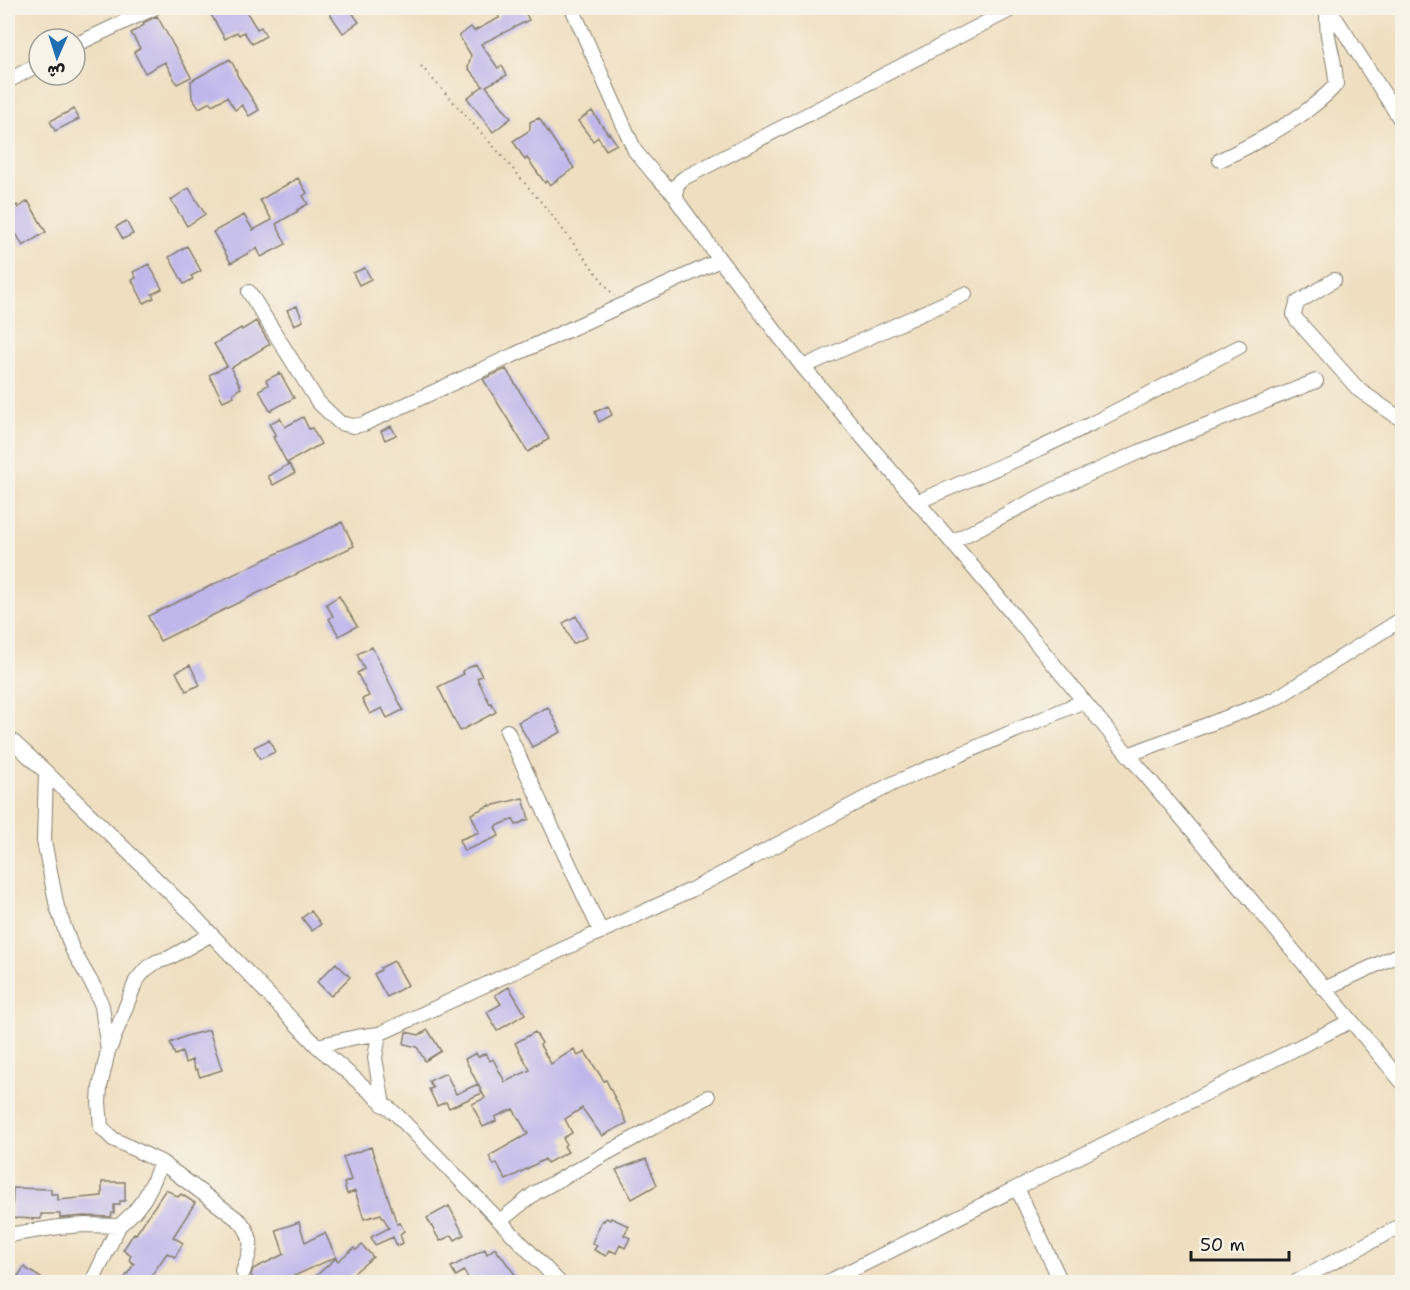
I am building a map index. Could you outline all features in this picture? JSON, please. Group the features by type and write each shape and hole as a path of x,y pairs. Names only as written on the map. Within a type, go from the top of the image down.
{"street":[{"path":"87,39 154,8"},
{"path":"572,8 635,151 675,195 720,260 804,367 1402,1082"},
{"path":"675,195 679,182 684,178 1014,8"},
{"path":"1328,8 1402,122"},
{"path":"1220,160 1287,125 1314,105 1336,84 1328,35 1328,8"},
{"path":"8,81 27,71"},
{"path":"249,292 318,402 340,423 353,426 364,424 720,260"},
{"path":"1334,280 1297,303 1294,314 1296,319 1359,390 1402,420"},
{"path":"804,367 965,294"},
{"path":"917,502 1083,428 1239,347"},
{"path":"951,542 1055,489 1139,452 1316,381"},
{"path":"1128,755 1275,699 1402,619"},
{"path":"317,1046 379,1034 691,890 894,783 1084,701"},
{"path":"507,731 601,932"},
{"path":"8,737 193,915 317,1046 398,1116 559,1282"},
{"path":"46,772 44,841 57,907 72,949 102,1006 108,1051"},
{"path":"210,935 169,958 156,962 136,981 108,1051 100,1087 101,1127 113,1139 161,1162 241,1222 250,1237 251,1250 243,1272"},
{"path":"1324,989 1402,953"},
{"path":"828,1282 1351,1021"},
{"path":"379,1034 375,1058 383,1105"},
{"path":"500,1221 535,1193 708,1097"},
{"path":"93,1282 119,1226 144,1199 161,1162"},
{"path":"1017,1188 1061,1282"},
{"path":"1296,1282 1402,1225"},
{"path":"8,1235 59,1227 119,1226"}],"path":[{"path":"421,66 547,209 622,305"}],"building":[{"path":"207,8 244,8 257,29 261,27 266,36 252,44 244,32 239,35 237,32 225,39"},
{"path":"326,8 349,8 359,22 343,33"},
{"path":"512,8 523,8 529,20 481,44 498,68 502,66 507,75 486,86 511,118 493,132 467,98 483,86 468,68 471,55 459,36 471,27 474,31 499,18 498,15"},
{"path":"157,16 191,77 177,84 165,62 145,73 134,52 140,48 131,33 144,25 143,23"},
{"path":"230,59 237,75 259,110 249,116 242,105 235,110 227,97 212,105 210,102 199,108 192,98 191,81"},
{"path":"74,109 79,119 55,131 50,121"},
{"path":"592,111 617,144 606,150 598,137 593,141 578,121"},
{"path":"539,118 574,168 550,185 547,181 545,183 527,158 525,160 513,141 530,130 530,122"},
{"path":"298,178 307,193 303,196 308,204 276,224 286,244 261,257 257,248 231,263 213,232 244,215 253,230 272,220 260,200"},
{"path":"189,188 205,214 187,226 171,200"},
{"path":"28,201 46,232 23,246 8,219 8,210 17,205 18,208"},
{"path":"126,221 133,234 123,239 116,227"},
{"path":"187,246 201,271 191,276 193,279 184,284 169,257"},
{"path":"149,264 162,289 152,294 154,298 144,303 132,280 136,278 133,272"},
{"path":"365,268 371,279 359,285 353,273"},
{"path":"297,306 303,321 294,325 287,310"},
{"path":"256,321 270,344 231,368 241,388 233,393 234,396 223,401 209,375 227,366 214,344"},
{"path":"506,369 549,439 528,452 483,379"},
{"path":"280,373 294,398 270,411 259,390 268,385 266,380"},
{"path":"608,406 612,415 599,422 595,412"},
{"path":"303,417 321,444 287,463 273,437 276,436 269,424 280,418 285,427"},
{"path":"391,426 396,435 385,440 381,431"},
{"path":"289,464 295,473 273,485 268,476"},
{"path":"342,522 354,546 160,641 148,616"},
{"path":"339,596 357,626 339,636 329,619 333,616 326,604"},
{"path":"576,616 587,637 573,644 563,623"},
{"path":"372,647 403,710 387,718 382,708 370,714 362,699 369,696 357,673 364,669 357,654"},
{"path":"476,664 482,676 477,678 496,712 460,731 438,687 464,674 462,671"},
{"path":"190,665 200,685 186,691 176,672"},
{"path":"548,707 561,732 532,747 518,722"},
{"path":"269,740 275,752 260,759 254,747"},
{"path":"523,798 529,819 516,825 513,819 495,827 499,836 464,851 459,840 479,832 471,814 490,805"},
{"path":"311,911 321,924 312,931 302,918"},
{"path":"394,961 408,985 387,997 374,974"},
{"path":"336,963 350,977 331,996 317,982"},
{"path":"509,987 525,1014 497,1031 487,1012 501,1004 495,995"},
{"path":"209,1030 222,1070 200,1077 192,1060 185,1063 182,1052 175,1055 170,1043"},
{"path":"428,1030 441,1051 425,1061 417,1047 404,1044 406,1032 419,1035"},
{"path":"535,1032 551,1064 574,1049 578,1056 585,1052 604,1081 606,1080 627,1123 602,1136 582,1108 565,1119 572,1133 563,1138 568,1152 547,1163 545,1159 506,1180 497,1163 494,1165 489,1156 528,1134 513,1109 495,1117 496,1121 483,1127 472,1104 485,1098 465,1059 476,1053 478,1057 486,1053 490,1061 493,1059 505,1082 530,1070 515,1043"},
{"path":"446,1073 456,1094 478,1084 482,1093 449,1108 446,1102 437,1106 429,1089 433,1088 429,1081"},
{"path":"371,1147 397,1224 400,1223 404,1231 400,1234 403,1243 397,1246 393,1237 375,1245 371,1237 389,1228 381,1214 364,1219 355,1191 347,1194 344,1183 351,1180 343,1157"},
{"path":"646,1159 657,1185 632,1199 616,1170"},
{"path":"102,1182 125,1182 125,1201 120,1201 120,1205 114,1205 114,1213 111,1217 60,1218 60,1214 41,1214 41,1219 12,1218 13,1188 51,1189 51,1194 58,1194 58,1200 102,1196"},
{"path":"166,1189 178,1197 181,1194 195,1203 173,1237 183,1243 175,1257 167,1253 147,1282 122,1282 134,1264 129,1260 131,1256 123,1250"},
{"path":"449,1206 464,1235 455,1240 452,1235 440,1241 427,1218"},
{"path":"606,1218 629,1226 624,1235 630,1238 625,1248 620,1245 616,1253 610,1250 606,1256 594,1250 597,1245 592,1243 602,1220"},
{"path":"299,1222 305,1242 325,1233 336,1257 281,1282 255,1282 251,1275 253,1269 284,1254 276,1230"},
{"path":"362,1245 373,1257 343,1282 309,1282 336,1258 338,1261 354,1248 356,1250"},
{"path":"495,1248 516,1276 505,1282 501,1275 488,1282 470,1282 464,1271 456,1276 451,1267 485,1249 487,1254"},
{"path":"24,1267 47,1282 14,1282"}]}
